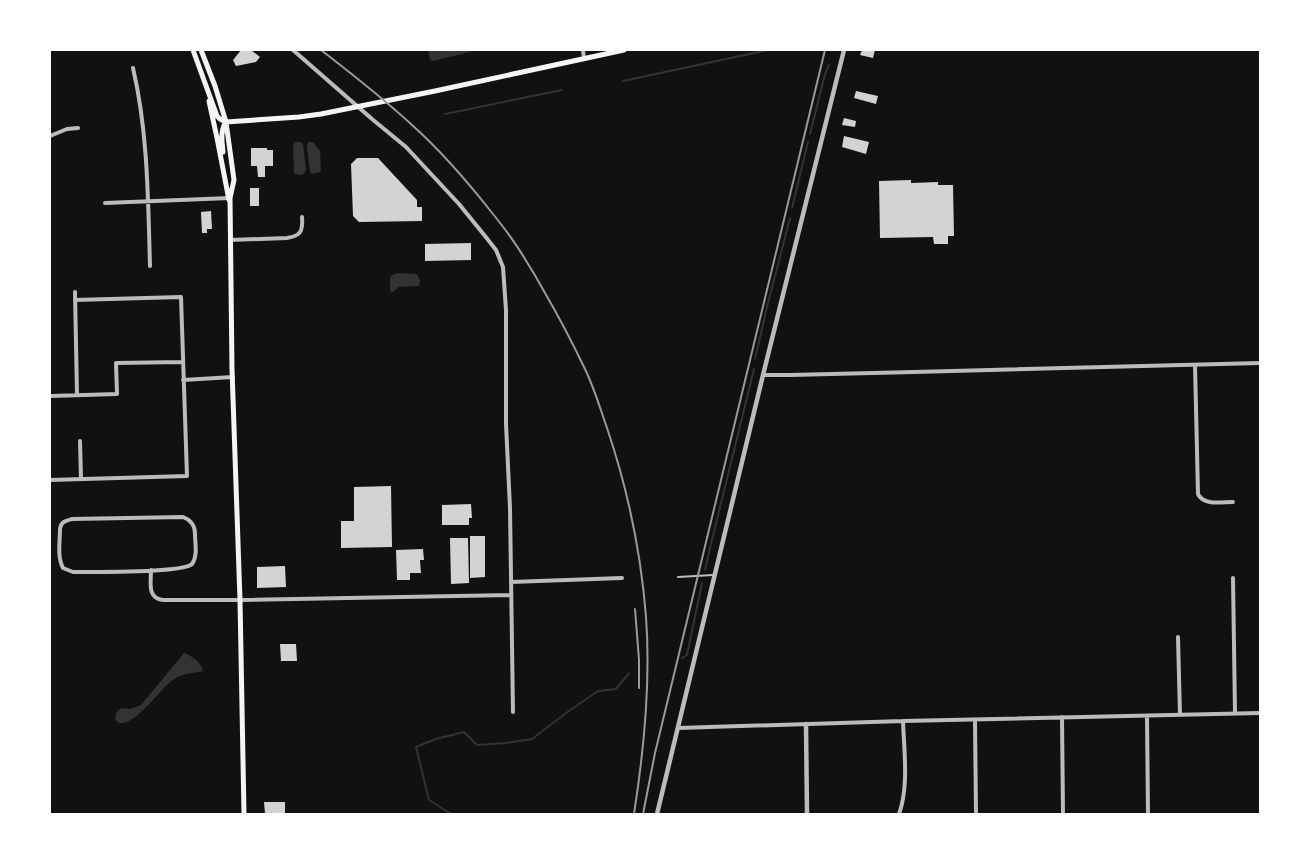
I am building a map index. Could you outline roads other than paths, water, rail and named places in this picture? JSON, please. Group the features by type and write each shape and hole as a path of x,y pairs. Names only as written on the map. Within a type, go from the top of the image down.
{"main road":[{"path":"193,50 217,116 226,122 299,118 624,50"},
{"path":"200,50 226,122 234,180 230,198 230,240 244,814"},
{"path":"200,66 230,198"},
{"path":"223,172 222,133 226,122"}],"street":[{"path":"293,50 410,150 464,211 496,250 499,257 504,273 506,310 506,420 510,508 513,712"},
{"path":"583,50 584,58"},
{"path":"657,814 844,50"},
{"path":"133,68 144,139 150,266"},
{"path":"50,136 67,128 78,128"},
{"path":"105,203 230,198"},
{"path":"230,240 294,237 302,230 302,218"},
{"path":"75,292 78,395"},
{"path":"50,480 186,476 181,297 75,300"},
{"path":"50,396 117,394 116,363 182,362"},
{"path":"763,375 1260,363"},
{"path":"1195,365 1198,494 1202,500 1207,502 1232,502"},
{"path":"183,380 233,377"},
{"path":"80,441 81,479"},
{"path":"183,516 189,520 195,528 195,556 190,566 151,570 73,572 63,568 60,559 61,526 65,521 72,519 183,516"},
{"path":"151,570 152,594 156,599 162,600 511,595"},
{"path":"511,582 622,578"},
{"path":"1233,578 1236,713"},
{"path":"1178,637 1180,715"},
{"path":"678,728 1260,713"},
{"path":"1147,716 1148,814"},
{"path":"1062,717 1063,814"},
{"path":"975,720 976,814"},
{"path":"899,814 905,786 903,721"},
{"path":"806,724 807,814"}],"lane":[{"path":"678,577 715,575"}],"waterway":[{"path":"623,81 768,50"},
{"path":"810,134 829,65"},
{"path":"445,114 562,90"},
{"path":"792,208 808,142"},
{"path":"755,359 790,218"},
{"path":"705,570 754,369"},
{"path":"682,658 687,655 702,583"},
{"path":"451,814 429,800 416,747 436,739 464,732 477,745 532,739 598,691 616,689 629,673"}],"railway":[{"path":"321,50 379,96 422,135 452,166 499,221 533,272 591,382 614,451 627,498 637,545 644,593 648,667 647,691 644,741 634,814"},
{"path":"643,814 655,753 825,50"},
{"path":"635,609 639,688"}]}
